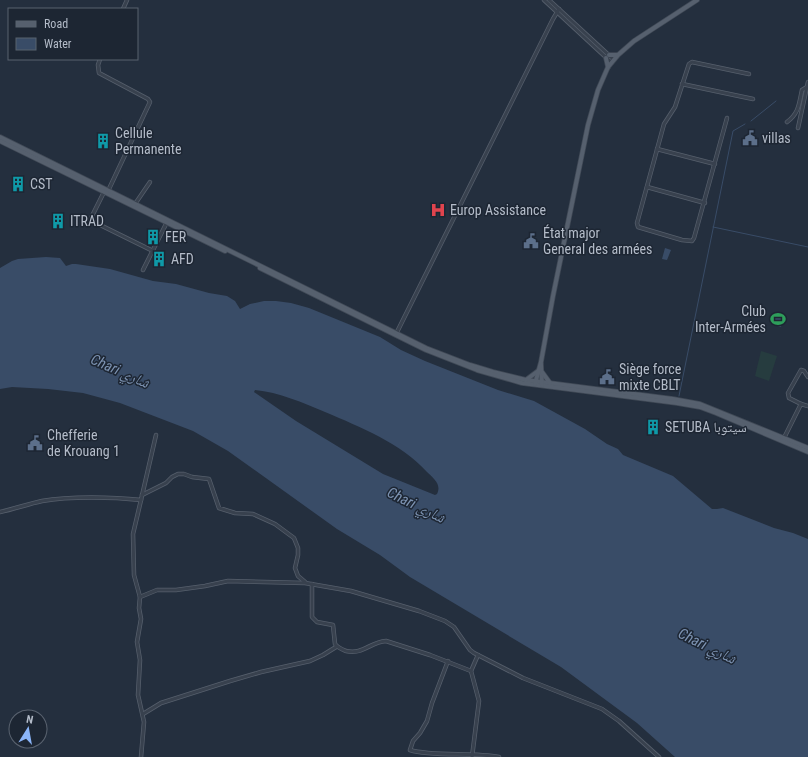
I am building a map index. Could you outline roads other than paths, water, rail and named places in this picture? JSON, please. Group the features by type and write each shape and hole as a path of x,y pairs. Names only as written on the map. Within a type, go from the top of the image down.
{"main road":[{"path":"542,384 540,371 541,362 553,296 588,125 598,90 612,61 634,40 697,0"},
{"path":"608,67 608,56 618,55"},
{"path":"0,137 27,153"},
{"path":"0,141 106,191 454,362 500,378 700,407 808,448"},
{"path":"106,191 135,204 168,222"},
{"path":"396,334 426,348 470,365 535,383"},
{"path":"526,380 540,371"},
{"path":"535,383 540,371"},
{"path":"540,371 550,383"},
{"path":"542,384 550,383 673,399 700,404 786,440 808,452"}],"street":[{"path":"544,0 612,61"},
{"path":"549,0 558,11"},
{"path":"396,334 502,119 558,11"},
{"path":"100,60 98,65 100,74 148,99 150,102 90,220 153,251"},
{"path":"728,118 705,202 692,241 682,240 638,227 637,223 664,124 675,107 689,64 692,62 748,74"},
{"path":"798,128 808,82"},
{"path":"682,84 753,99"},
{"path":"786,122 794,117 798,109 802,90 807,87"},
{"path":"657,150 715,164"},
{"path":"135,204 150,182"},
{"path":"647,187 705,202"},
{"path":"143,270 168,222"},
{"path":"808,377 803,370 801,370 788,393 789,398 808,406"},
{"path":"786,440 801,404"},
{"path":"141,757 144,722 138,695 140,660 137,642 141,624 139,608 140,597 134,575 133,534 156,436"},
{"path":"142,495 178,474 209,479 219,508 235,513 253,514 275,524 294,538 298,548 295,568 298,576 305,583"},
{"path":"0,512 51,500 85,498 141,500"},
{"path":"140,597 156,590 176,590 205,586 225,581 256,580 305,583 363,593 432,615 445,621 454,627 470,650 523,678 602,709 619,721 654,755 659,757"},
{"path":"312,584 312,617 317,622 333,625 333,637 336,647"},
{"path":"336,647 358,652 379,642 386,641 471,671"},
{"path":"143,714 161,703 230,681 261,672 310,661 323,656 336,647"},
{"path":"472,756 479,701 471,671 478,655"},
{"path":"448,662 432,703 427,721 413,741 410,750 432,754 472,756 484,755 499,757"}],"water":[{"path":"665,248 671,250 667,260 662,259"},
{"name":"Chari شاري","path":"46,257 60,258 66,266 76,264 110,269 153,281 176,284 209,293 227,296 235,301 240,309 250,304 264,301 291,303 309,308 380,337 401,350 425,361 498,390 534,401 618,449 623,455 673,476 712,509 723,508 774,528 808,539 808,757 675,757 637,723 561,667 410,577 380,555 337,529 228,451 193,431 120,403 83,393 12,387 0,389 0,268 18,259","holes":["255,390 291,398 366,430 393,444 417,462 434,479 438,484 437,494 435,495 383,474 296,421 254,392"]},
{"name":"Club Inter-Armées","path":"776,312 784,314 781,327 773,325"}],"waterway":[{"path":"751,121 776,101"},
{"path":"679,396 733,131 745,124"},
{"path":"713,227 808,247"}],"place":[{"name":"villas","path":"750,138"},
{"name":"Cellule Permanente","path":"103,141"},
{"name":"CST","path":"18,184"},
{"name":"Europ Assistance","path":"438,210"},
{"name":"ITRAD","path":"58,221"},
{"name":"FER","path":"153,237"},
{"name":"État major General des armées","path":"531,241"},
{"name":"AFD","path":"159,259"},
{"name":"Club Inter-Armées","path":"778,319"},
{"name":"Siège force mixte CBLT","path":"607,377"},
{"name":"SETUBA سيتوبا","path":"653,427"},
{"name":"Chefferie de Krouang 1","path":"35,443"}]}
